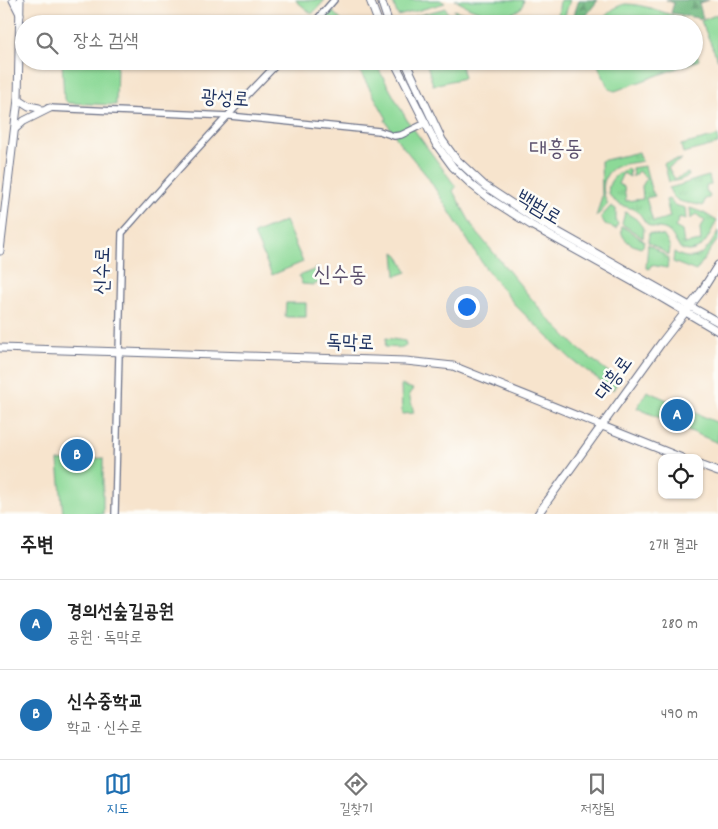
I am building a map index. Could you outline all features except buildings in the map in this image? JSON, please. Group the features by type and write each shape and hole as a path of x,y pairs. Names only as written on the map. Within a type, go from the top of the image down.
{"main road":[{"path":"13,0 20,14"},
{"path":"20,0 20,14"},
{"path":"370,0 376,15"},
{"path":"381,0 386,15"},
{"path":"0,251 15,129 19,70"},
{"name":"백범로","path":"398,70 436,144 453,167 487,197 531,225 712,322 718,331"},
{"name":"백범로","path":"410,70 442,140 456,158 475,177 501,197 536,219 687,309"},
{"path":"409,91 420,102 422,95"},
{"path":"18,99 29,106 39,108"},
{"path":"15,129 24,121 50,108"},
{"path":"426,123 431,123 437,128"},
{"name":"대흥로","path":"538,514 718,265"},
{"name":"독막로","path":"0,348 414,362 453,366 672,454"},
{"path":"703,466 718,472"}],"street":[{"path":"321,15 334,0"},
{"name":"신수로","path":"114,514 122,233 271,70"},
{"name":"광성로","path":"17,108 230,116 379,131 391,136 401,135 426,123"}],"green space":[{"path":"295,0 325,0 312,14"},
{"path":"392,0 440,0 445,3 402,15 398,15"},
{"path":"455,0 524,0 522,7 513,13 498,15 475,10"},
{"path":"560,0 570,0 565,15 558,15"},
{"path":"579,0 598,0 587,15 574,15"},
{"path":"666,0 708,0 699,3 702,15 671,13 674,3"},
{"path":"625,4 640,6 671,15 607,15 617,7"},
{"path":"446,8 448,15 420,15"},
{"path":"330,9 336,15 323,15"},
{"path":"454,10 469,15 455,15"},
{"path":"718,14 718,60 703,26 703,20"},
{"path":"62,70 117,70 116,105 68,103 64,99"},
{"path":"359,70 379,70 407,120 456,187 453,191 474,229 545,315 580,350 619,380 613,390 571,359 515,305 484,266 427,176 399,142 385,120 387,119"},
{"path":"429,70 462,70 464,78 433,85"},
{"path":"600,70 672,70 615,91 609,89"},
{"path":"718,136 718,144 683,153 681,145"},
{"path":"639,152 642,161 621,165 613,169 606,177 603,188 608,204 596,217 602,196 601,161"},
{"path":"682,159 668,168 675,179 688,173 689,176 669,182 664,163"},
{"path":"645,166 651,189 655,196 646,198 653,222 670,217 666,200 669,199 674,205 685,208 686,220 680,217 675,227 682,231 684,244 701,241 700,228 705,221 696,214 691,219 690,208 704,213 717,221 699,248 689,251 681,249 668,231 650,226 637,211 618,204 611,197 609,192 610,182 618,174 629,169 630,177 623,173 618,184 624,187 626,201 643,199 642,186 647,178 638,171 633,177 632,168"},
{"path":"709,176 711,185 706,186 706,191 710,196 705,199 703,206 678,200 669,188 699,179"},
{"path":"611,206 616,209 616,222 618,223 616,229 605,224 601,217"},
{"path":"625,212 636,219 644,229 643,238 622,224"},
{"path":"285,221 303,262 272,275 254,234"},
{"path":"622,226 644,241 641,248 626,240 622,234"},
{"path":"718,231 718,239 696,271 673,262 674,252 689,257 701,254 706,250"},
{"path":"649,233 664,236 670,247 669,255 648,242"},
{"path":"648,244 669,258 667,268 651,265 649,269 646,268"},
{"path":"394,252 398,255 407,272 396,276"},
{"path":"318,268 324,280 314,285 302,284 299,276"},
{"path":"286,303 306,303 306,317 285,317"},
{"path":"386,338 405,341 406,346 402,348 385,347"},
{"path":"401,385 413,389 409,394 414,413 402,414"},
{"path":"647,391 718,423 718,443 637,408"},
{"path":"103,458 103,514 63,514 58,461"}],"place":[{"name":"경의선숲길공원","path":"677,415"},
{"name":"신수중학교","path":"77,455"}],"district":[{"name":"대흥동","path":"556,150"},
{"name":"신수동","path":"340,276"}]}
